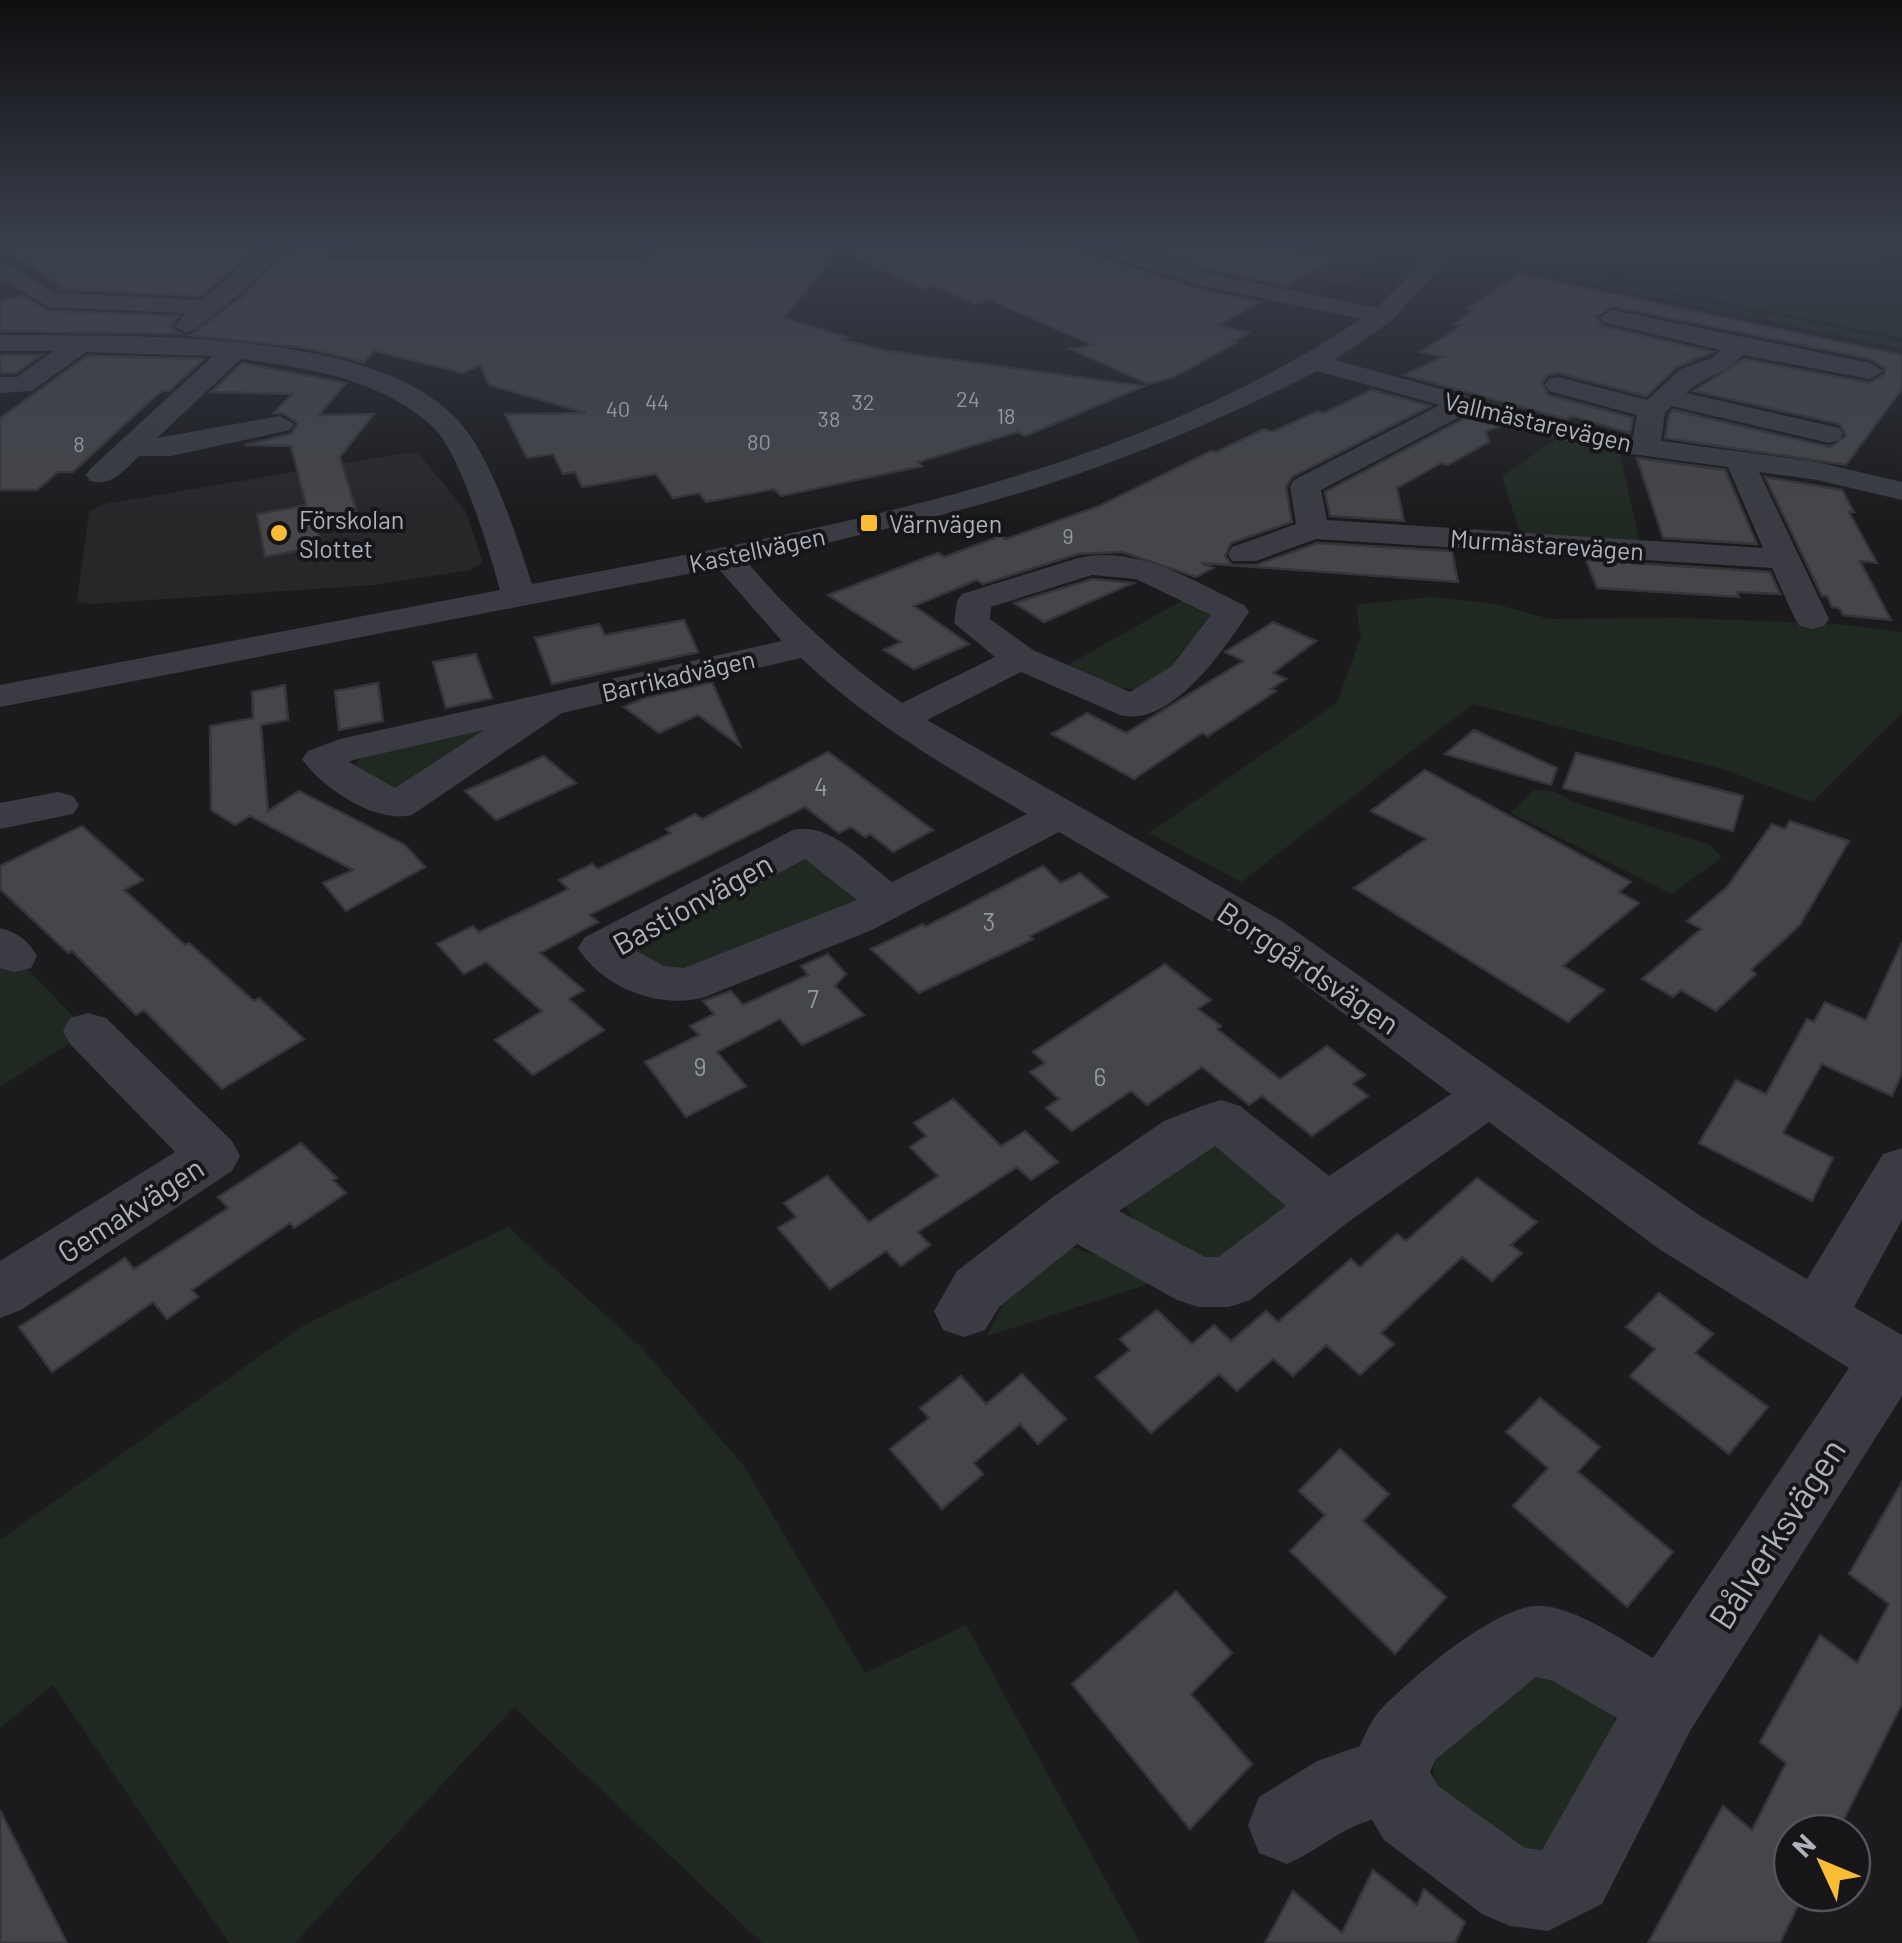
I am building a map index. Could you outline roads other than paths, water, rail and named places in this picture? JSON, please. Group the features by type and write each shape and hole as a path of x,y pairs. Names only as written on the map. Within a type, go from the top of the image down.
{"street":[{"path":"160,348 175,336"},
{"name":"Kastellvägen","path":"0,696 726,558 973,497 1062,470 1226,407 1314,362 1353,336"},
{"path":"1692,336 1870,371"},
{"path":"0,344 234,350 354,372 376,380 443,420 461,442 519,596"},
{"path":"0,385 23,386 76,346"},
{"name":"Vallmästarevägen","path":"1646,447 1659,404 1690,375 1722,363 1737,346"},
{"path":"101,475 234,350"},
{"name":"Vallmästarevägen","path":"1314,362 1566,433 1817,471 1902,491"},
{"name":"Vallmästarevägen","path":"1558,385 1829,434"},
{"path":"1313,529 1305,486 1462,404"},
{"path":"133,447 172,447 280,424"},
{"path":"1738,460 1812,619"},
{"name":"Murmästarevägen","path":"1244,554 1313,529 1782,559"},
{"name":"Borggårdsvägen","path":"726,558 808,646 844,679 900,719 1266,933 1679,1232 1895,1365"},
{"path":"1090,565 1143,570 1232,612 1184,674 1132,707 1020,658 972,623 974,601 1090,565"},
{"name":"Barrikadvägen","path":"548,705 397,806 342,777 322,759 340,750 808,646"},
{"path":"900,719 1020,658"},
{"path":"0,816 58,805"},
{"name":"Bastionvägen","path":"890,902 808,840 601,948 620,966 651,980 666,986 688,986 890,902 1059,814"},
{"name":"Gemakvägen","path":"0,1292 213,1156 88,1031"},
{"path":"1073,1214 1198,1282 1228,1282 1327,1207 1492,1093"},
{"path":"964,1310 978,1288 1073,1214 1202,1124 1221,1120 1327,1207"},
{"path":"1817,1317 1902,1170"},
{"name":"Bålverksvägen","path":"1392,1778 1411,1813 1510,1886 1548,1891 1574,1876 1664,1705 1895,1365"},
{"path":"1286,1825 1344,1788 1392,1778 1396,1751 1409,1734 1506,1652 1536,1642 1566,1648 1664,1705"}],"place":[{"name":"Värnvägen","path":"869,523"},
{"name":"Förskolan Slottet","path":"279,533"}]}
